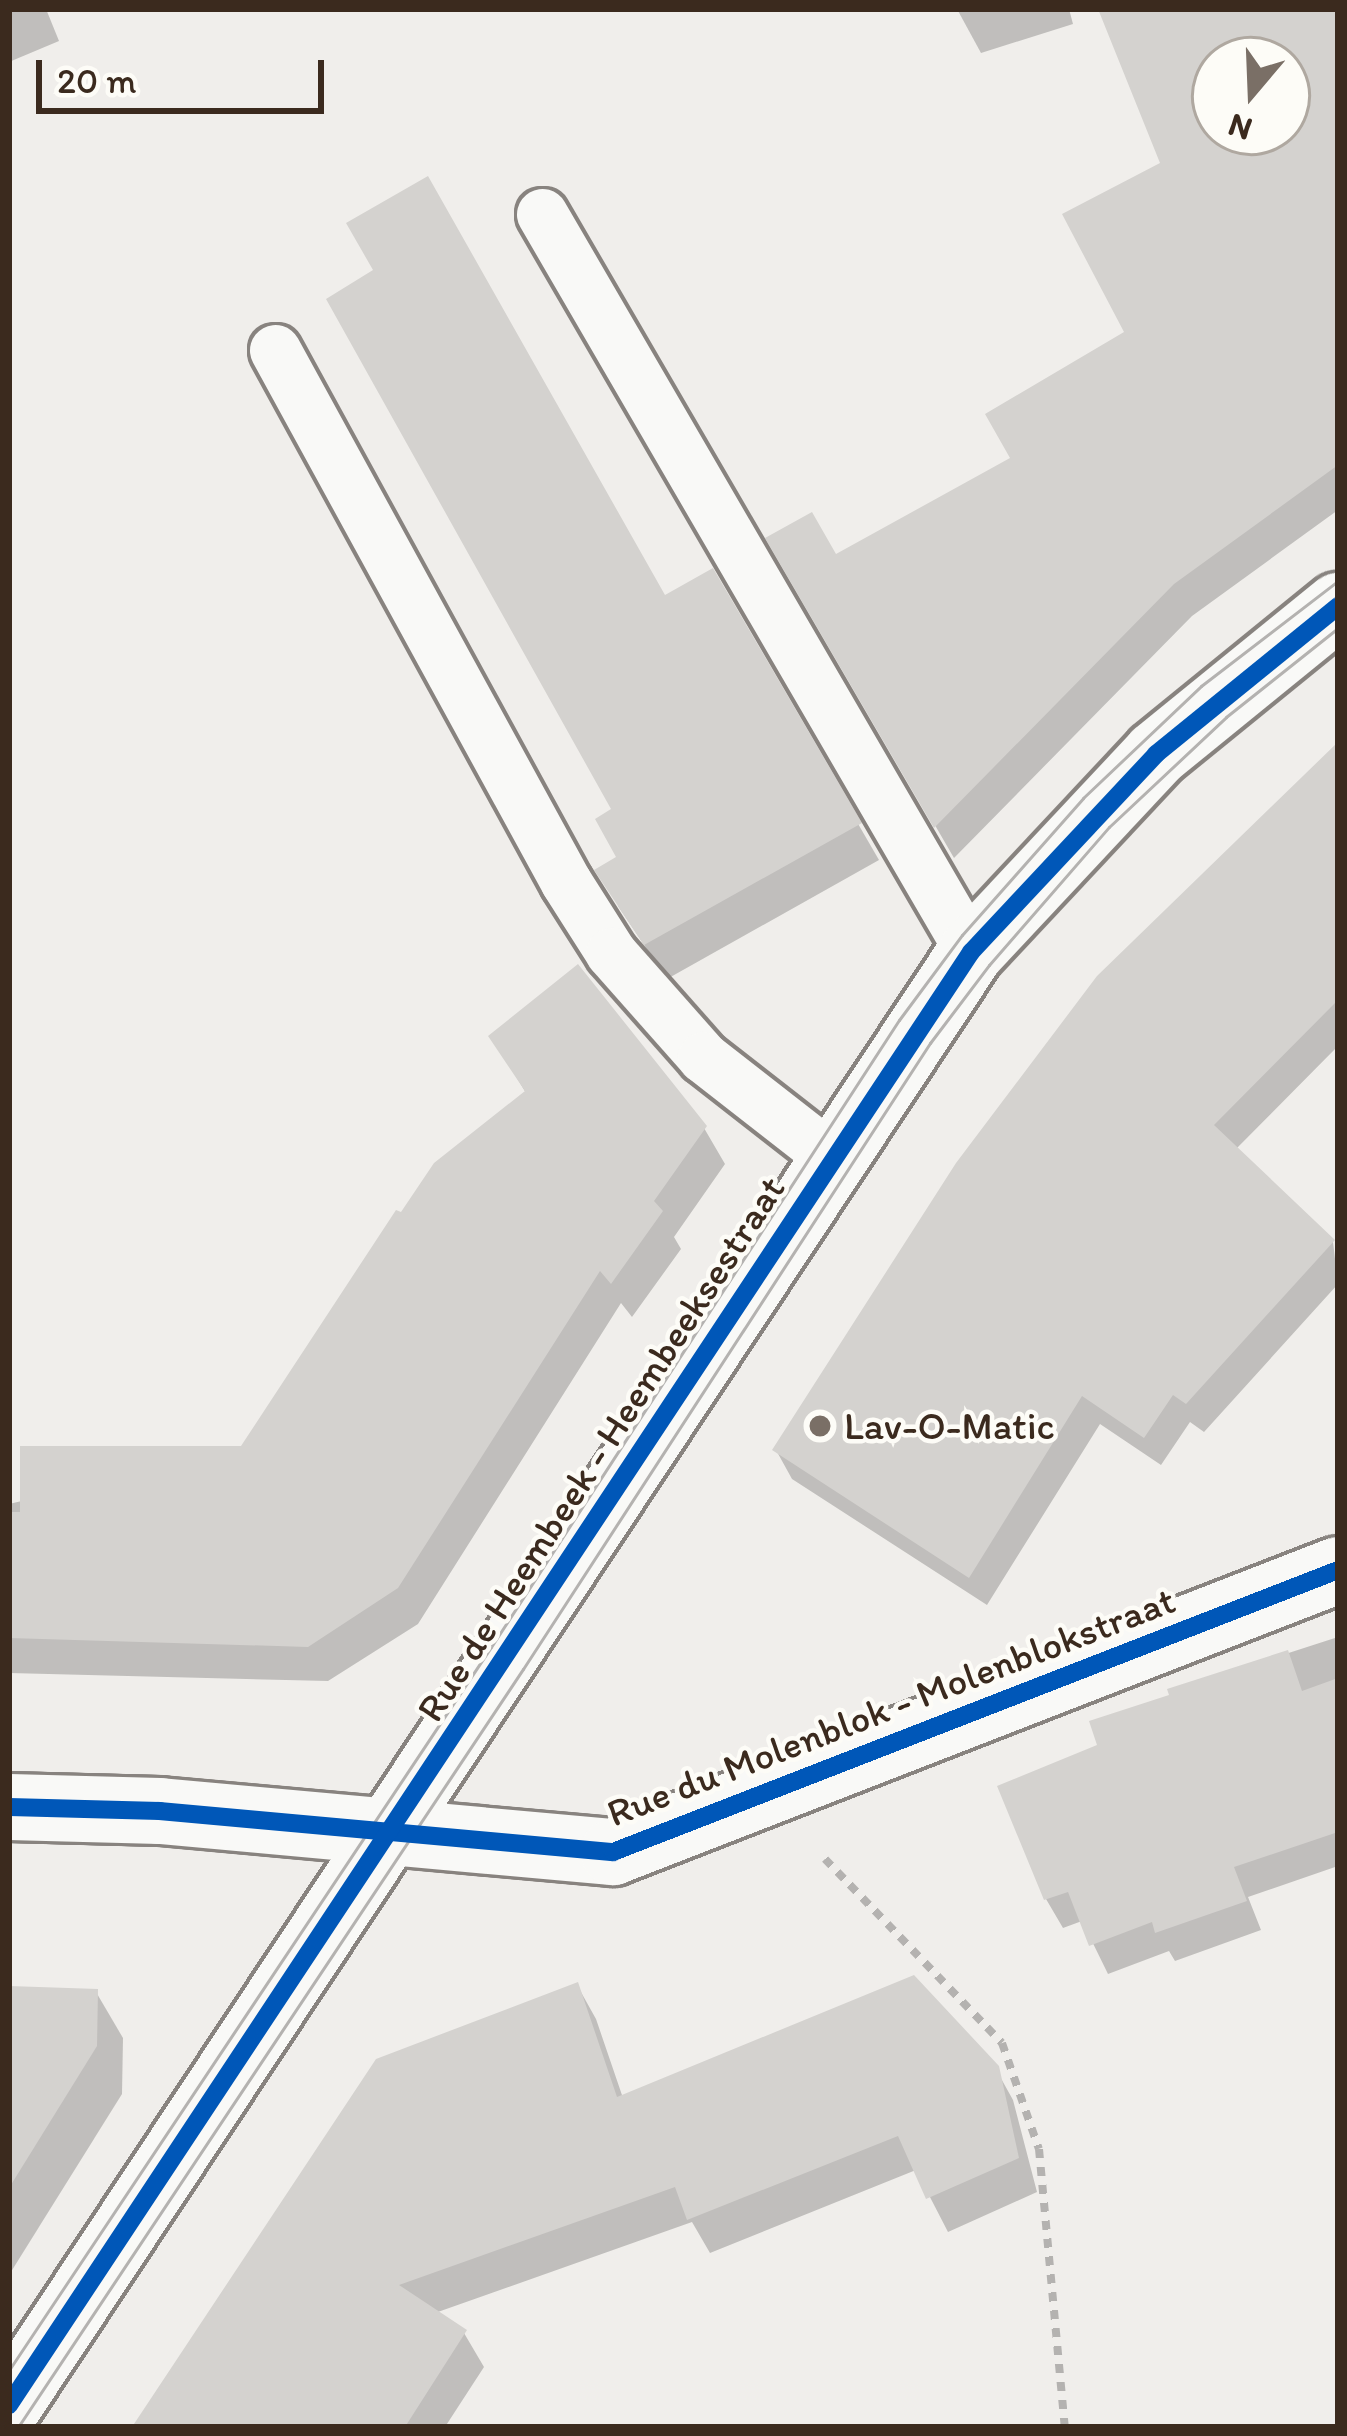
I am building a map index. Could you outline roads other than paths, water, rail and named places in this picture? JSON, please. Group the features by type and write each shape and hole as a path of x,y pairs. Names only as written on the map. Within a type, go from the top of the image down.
{"street":[{"name":"Rue de Heembeek - Heembeeksestraat","path":"9,2405 971,952 1156,754 1338,606"},
{"name":"Rue du Molenblok - Molenblokstraat","path":"9,1807 160,1811 613,1852 1338,1570"}],"lane":[{"path":"542,214 971,952"},
{"path":"275,350 566,882 610,953 703,1058 831,1157"}],"tram line":[{"path":"9,2370 491,1647 899,1020 962,935 1083,798 1201,686 1338,581"},
{"path":"18,2427 523,1669 930,1043 989,965 1109,827 1226,717 1338,628"}],"place":[{"name":"Lav-O-Matic","path":"820,1426"}]}
